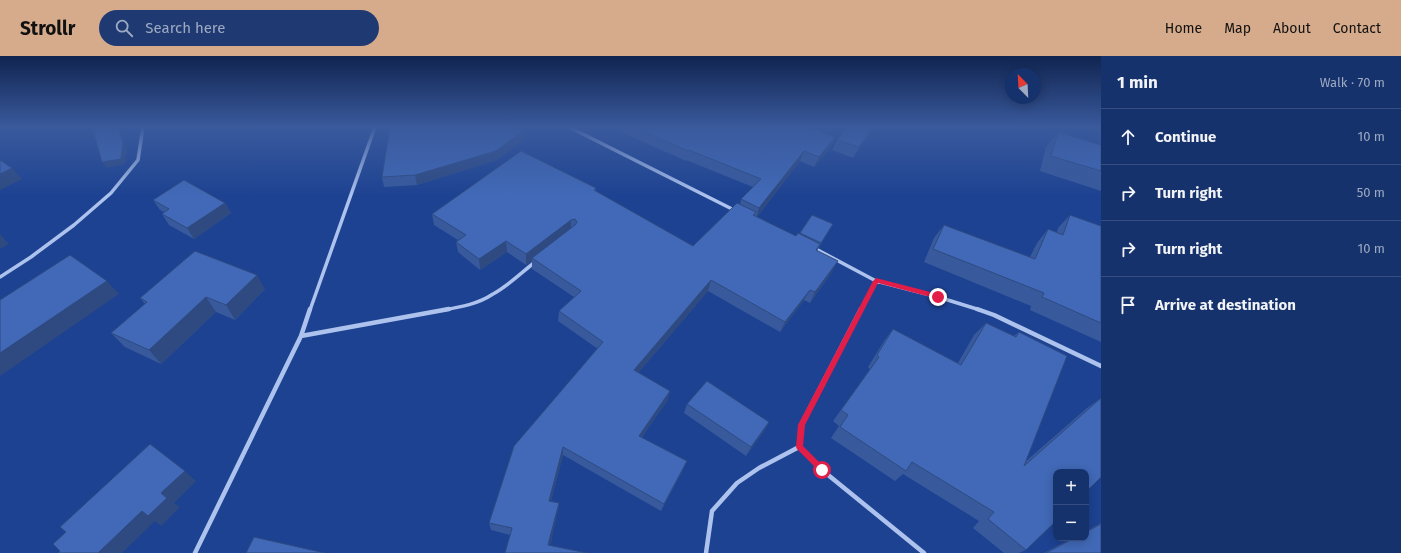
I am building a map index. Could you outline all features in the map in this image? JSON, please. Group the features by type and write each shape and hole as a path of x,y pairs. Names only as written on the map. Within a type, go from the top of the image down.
{"street":[{"path":"0,277 32,257 74,225 111,193 138,160 139,150"},
{"path":"195,553 301,336 330,250 367,150"},
{"path":"614,150 742,214"},
{"path":"812,248 876,281 938,297 994,315 1101,366"},
{"path":"301,336 462,307 480,301 494,294 536,261"},
{"path":"799,447 802,425 876,281"},
{"path":"706,553 712,511 717,505 742,479 758,468 799,447"},
{"path":"799,447 822,470 924,553"}],"building":[{"path":"99,150 122,150 121,159 102,162"},
{"path":"386,150 497,150 415,175 382,177"},
{"path":"689,150 824,150 819,157 804,151 759,208 741,199 761,179"},
{"path":"1053,150 1101,150 1101,171 1051,156"},
{"path":"521,151 596,188 594,190 693,246 737,203 756,212 753,215 796,236 798,233 820,244 816,250 838,261 815,292 810,290 785,322 711,280 634,370 670,391 639,436 687,461 664,504 563,447 549,501 559,503 548,545 587,553 505,553 512,528 489,523 514,446 603,342 559,311 581,291 532,258 577,222 575,219 571,220 526,254 506,241 479,259 456,242 466,235 432,214"},
{"path":"0,160 12,168 0,174"},
{"path":"184,180 225,203 187,228 162,214 169,209 153,200"},
{"path":"812,215 833,224 821,243 800,233"},
{"path":"1070,215 1101,226 1101,323 1042,297 1044,293 933,249 944,225 1035,259 1048,229 1063,235"},
{"path":"195,251 257,275 226,305 206,297 149,350 111,333 147,302 140,298"},
{"path":"70,255 107,281 0,353 0,300"},
{"path":"986,323 1016,337 1019,332 1067,356 1024,466 1101,398 1101,477 1089,489 1089,469 1053,469 1053,524 1026,550 988,519 994,512 912,462 906,471 840,427 848,415 841,410 879,357 877,355 893,329 961,365"},
{"path":"707,381 769,422 751,447 687,404"},
{"path":"150,444 185,471 161,493 167,498 148,516 142,511 98,553 58,553 60,551 53,544 66,532 60,527"},
{"path":"1101,524 1101,553 1046,553 1068,541 1089,541 1089,530"},
{"path":"254,537 325,553 246,553"}],"route":[{"path":"822,470 799,447 802,425 876,281 938,297"}]}
